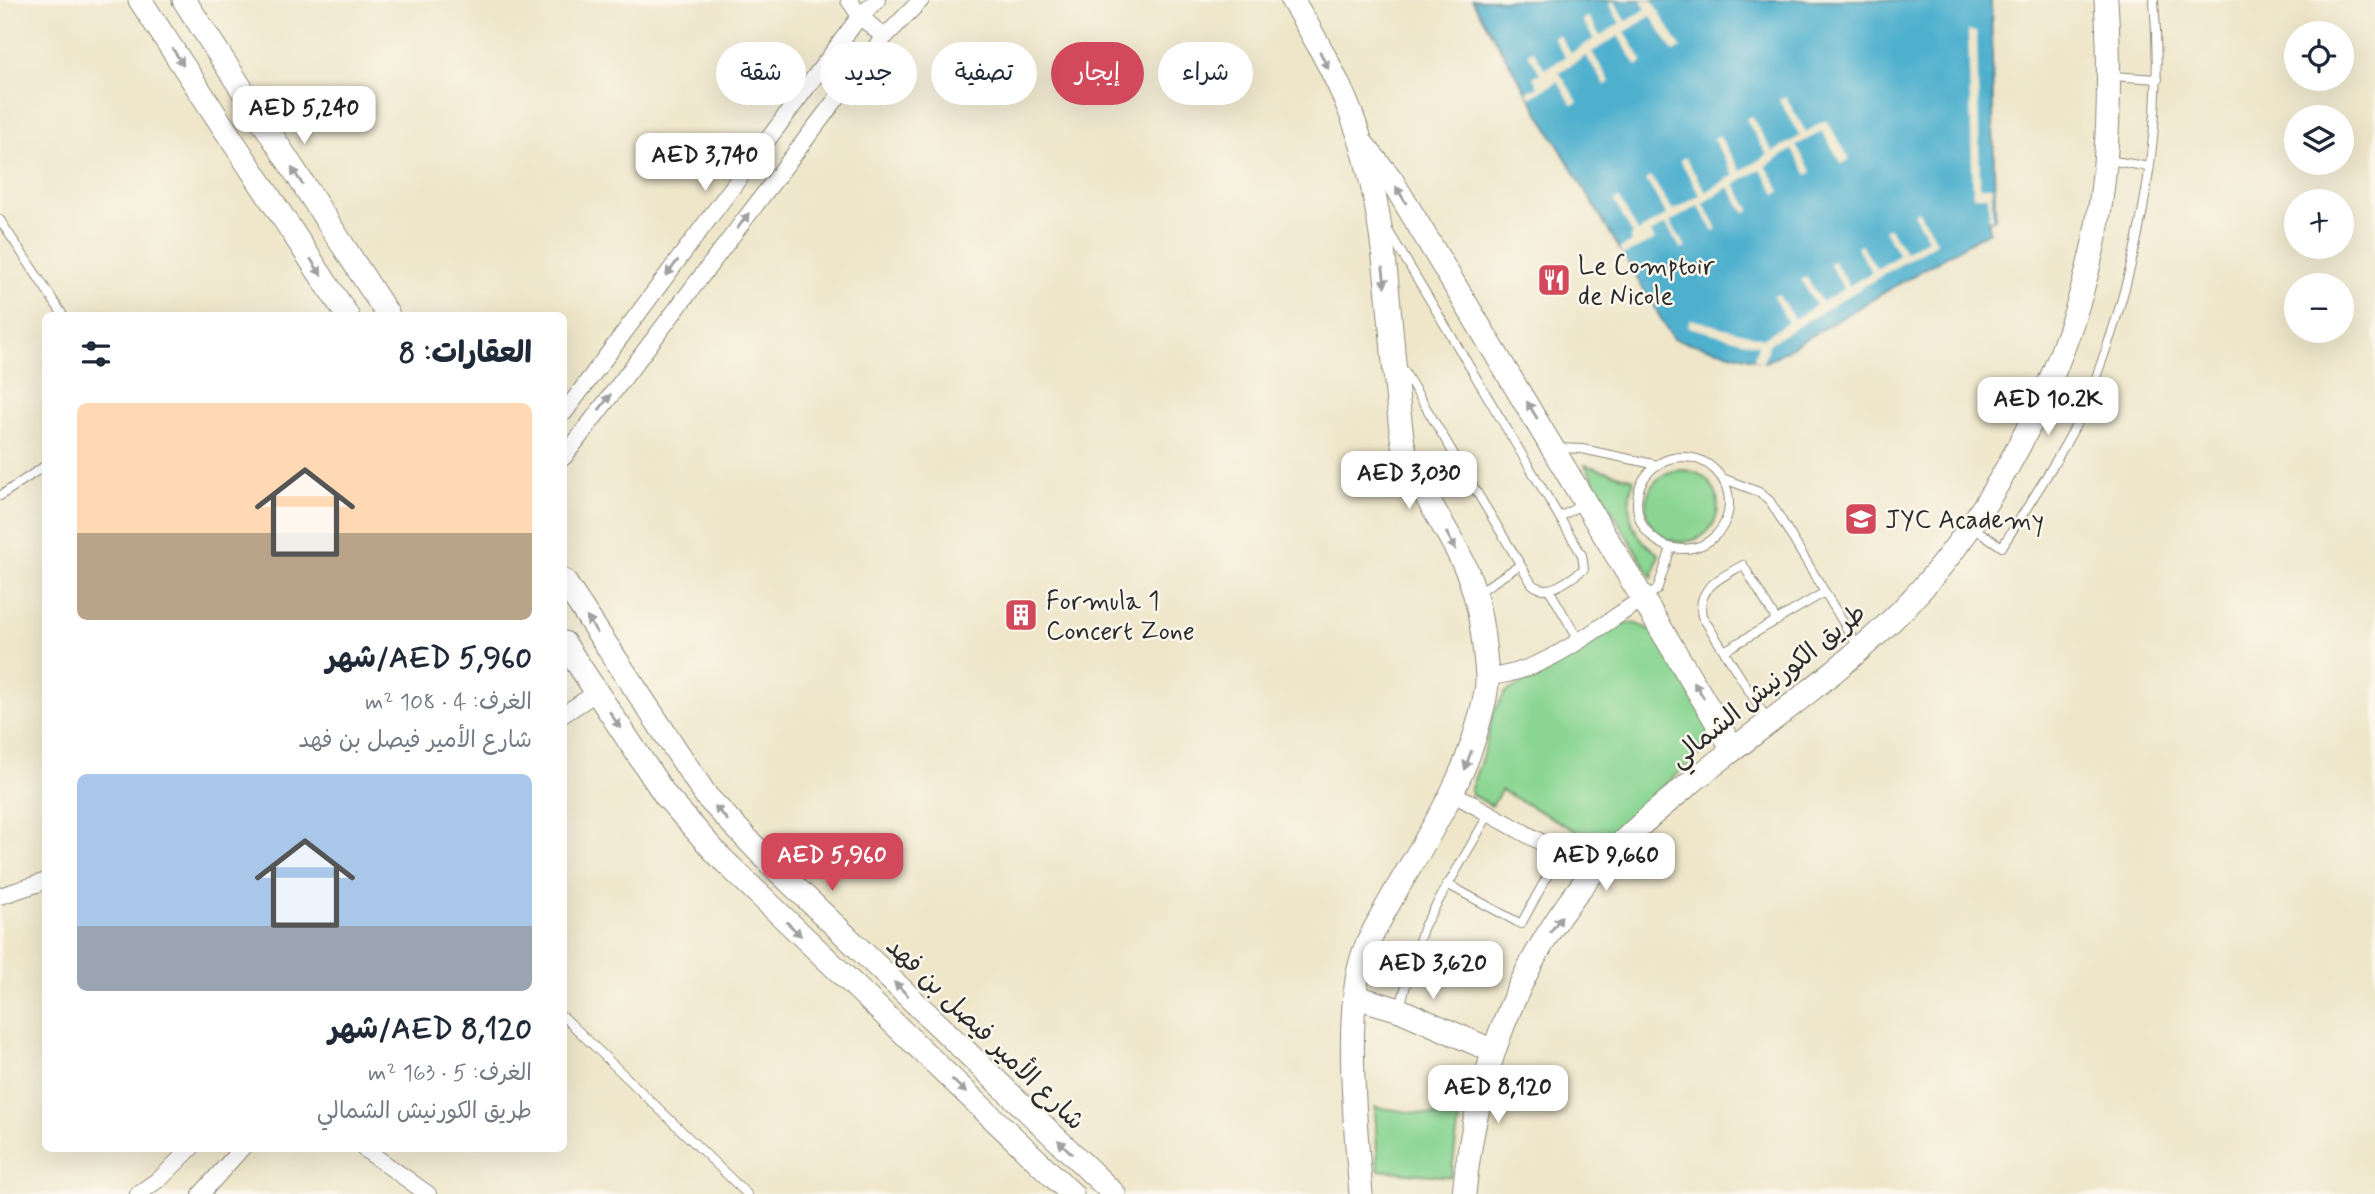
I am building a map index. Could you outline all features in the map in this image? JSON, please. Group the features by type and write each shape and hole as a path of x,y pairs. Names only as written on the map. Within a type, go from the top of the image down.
{"main road":[{"path":"140,0 345,312"},
{"path":"184,0 386,312"},
{"path":"1292,0 1320,51 1360,140 1377,213 1402,434 1410,465 1452,542 1474,594 1487,677 1470,758 1454,794 1366,947 1356,997 1352,1194"},
{"name":"طريق الكورنيش الشمالي","path":"1464,1194 1493,1051 1527,972 1550,932 1595,872 1636,829 1860,650 1902,609 1969,525 2018,450 2072,318 2094,242 2106,159 2109,76 2106,0"},
{"path":"1360,140 1391,179 1556,448 1733,749"},
{"path":"289,225 318,208"},
{"name":"شارع الأمير فيصل بن فهد","path":"567,586 707,797 781,874 1114,1194"},
{"path":"567,647 665,795 718,855 1072,1194"},
{"path":"1356,997 1400,1010 1493,1051"},
{"path":"1354,1090 1361,1194"}],"street":[{"path":"849,0 860,16 884,37"},
{"path":"567,409 860,16 877,0"},
{"path":"567,453 884,37 921,0"},
{"path":"1487,677 1512,676 1534,667 1644,598"},
{"path":"567,712 597,692"},
{"path":"1454,794 1595,872"},
{"path":"0,896 42,882"},
{"path":"138,1194 162,1177 187,1152"},
{"path":"201,1194 239,1152"},
{"path":"369,1152 428,1194"}],"lane":[{"path":"1969,525 2002,547 2078,421 2120,308 2140,228 2150,167 2158,79 2154,0"},
{"path":"2109,76 2158,79"},
{"path":"2106,159 2150,167"},
{"path":"1377,213 1560,517 1585,562 1584,569 1550,591 1537,589 1532,584 1393,352"},
{"path":"0,219 61,312"},
{"path":"1556,448 1581,449 1646,465 1658,465 1686,457 1700,460 1722,478 1759,492 1770,501 1860,650"},
{"path":"1658,465 1640,487 1639,516 1645,530 1657,541 1671,548 1687,549 1702,545 1715,537 1724,524 1729,509 1728,493 1722,478"},
{"path":"0,496 42,468"},
{"path":"1560,517 1587,502"},
{"path":"1644,598 1657,590 1671,548"},
{"path":"1474,594 1520,565"},
{"path":"1769,723 1702,616 1700,605 1708,585 1743,565 1776,621"},
{"path":"1550,591 1578,639"},
{"path":"1724,650 1825,592"},
{"path":"1400,1010 1417,945 1447,884 1489,814"},
{"path":"1447,884 1521,925 1560,853"},
{"path":"567,1020 747,1194"}],"green space":[{"path":"1585,465 1634,479 1629,501 1632,521 1642,539 1659,554 1652,578"},
{"path":"1682,470 1702,476 1712,486 1718,506 1712,526 1702,536 1682,542 1662,536 1652,526 1646,506 1652,486 1662,476"},
{"path":"1634,623 1654,631 1713,729 1709,746 1586,855 1572,849 1581,834 1501,790 1492,806 1472,795 1470,791 1485,749 1493,714 1505,693 1623,624"},
{"path":"1375,1107 1459,1119 1451,1177 1378,1170"}],"water":[{"path":"1472,0 1991,0 1995,219 1989,220 1989,231 1766,362 1673,339"}],"pier":[{"path":"1641,0 1652,0 1681,48 1673,52 1651,16 1625,32 1643,62 1637,66 1618,36 1592,52 1610,82 1605,85 1586,56 1559,72 1578,102 1572,105 1558,81 1530,98 1527,92 1538,86 1533,77 1540,73 1528,53 1533,50 1545,69 1565,57 1553,37 1558,34 1571,53 1594,39 1582,20 1588,16 1600,36 1620,23 1609,4 1614,1 1626,21 1646,9"},
{"path":"1968,31 1977,32 1980,187 1992,187 1992,219 1989,220 1988,196 1973,196"},
{"path":"1785,96 1806,132 1826,120 1850,159 1842,164 1822,131 1796,146 1812,172 1807,175 1792,150 1766,166 1781,191 1776,194 1761,169 1735,184 1750,210 1745,213 1729,187 1703,203 1718,229 1714,231 1698,206 1670,222 1686,247 1681,249 1666,224 1651,233 1655,240 1623,255 1619,249 1632,242 1630,237 1633,235 1614,201 1619,198 1638,232 1667,215 1646,180 1651,177 1673,211 1700,195 1680,160 1685,157 1706,192 1734,175 1713,139 1719,136 1741,171 1767,155 1746,119 1751,116 1773,152 1800,136 1779,100"},
{"path":"1918,210 1937,242 1769,344 1763,362 1754,359 1758,345 1688,327 1690,319 1763,338 1788,322 1773,297 1778,294 1794,319 1816,305 1801,280 1806,277 1822,302 1844,289 1829,263 1834,261 1849,286 1872,272 1857,247 1861,244 1877,269 1899,255 1884,230 1889,227 1905,252 1928,239 1913,213"}],"place":[{"name":"Le Comptoir de Nicole","path":"1554,280"},
{"name":"JYC Academy","path":"1861,519"},
{"name":"Formula 1 Concert Zone","path":"1021,615"}]}
